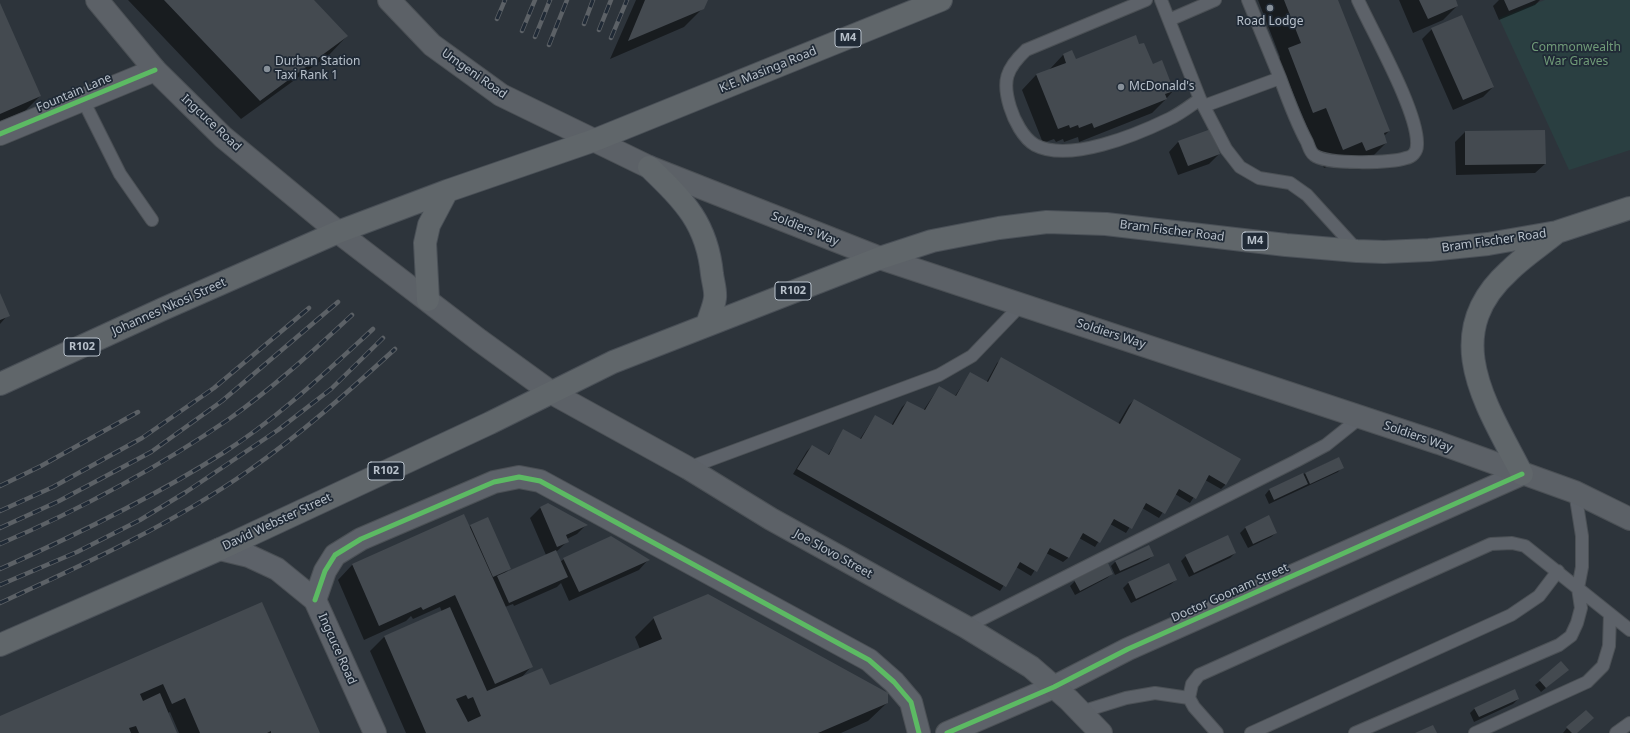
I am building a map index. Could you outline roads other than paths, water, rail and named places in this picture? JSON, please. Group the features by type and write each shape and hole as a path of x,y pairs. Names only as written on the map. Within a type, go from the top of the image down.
{"highway":[{"name":"K.E. Masinga Road","path":"595,140 941,0"},
{"name":"R102","path":"338,232 447,191 595,140"},
{"path":"649,166 682,198 694,215 705,237 711,264 715,298 707,325"},
{"path":"428,300 425,242 429,225 447,191"},
{"name":"Bram Fischer Road","path":"880,258 932,241 999,228 1047,222 1106,224 1286,245 1358,251 1384,252 1429,250 1488,244 1557,232 1630,208"},
{"name":"Johannes Nkosi Street","path":"0,384 338,232"},
{"path":"1522,474 1481,391 1471,347 1476,319 1495,286 1508,272 1557,232"},
{"name":"R102","path":"552,393 613,362 880,258"},
{"name":"David Webster Street","path":"0,645 220,549 552,393"}],"main road":[{"name":"Ingcuce Road","path":"97,0 155,70 223,137 338,232 428,300"},
{"name":"Umgeni Road","path":"389,0 432,45 501,95 595,140"},
{"name":"Soldiers Way","path":"595,140 649,166 880,258 1361,417 1575,492 1630,519"},
{"name":"Joe Slovo Street","path":"428,300 552,393 688,468 771,519 966,627 1031,667 1081,712 1101,733"}],"street":[{"name":"Fountain Lane","path":"0,134 155,70"},
{"name":"Doctor Goonam Street","path":"947,733 1054,687 1128,649 1522,474"},
{"path":"315,600 325,571 335,555 361,539 494,482 519,477 540,480 869,660 894,682 911,702 919,733"},
{"name":"Ingcuce Road","path":"220,549 249,556 277,569 315,600 375,733"}],"lane":[{"path":"1146,0 1026,50 1013,62 1005,90 1012,112 1021,131 1034,144 1055,151 1084,150 1170,118 1202,102 1280,78"},
{"path":"1161,0 1202,102 1226,149 1240,167 1259,178 1290,183 1325,213 1358,251"},
{"path":"1168,20 1215,0"},
{"path":"1248,0 1299,128 1312,154 1318,159 1329,161 1387,162 1407,158 1414,154 1417,147 1415,130 1405,100 1358,0"},
{"path":"83,100 120,174 152,220"},
{"path":"688,468 939,375 972,356 1021,305"},
{"path":"966,627 1302,458 1326,445 1361,417"},
{"path":"1355,733 1559,645 1571,636 1578,623 1581,608 1578,588 1582,567 1582,536 1575,492"},
{"path":"1217,733 1194,707 1189,698 1192,684 1199,675 1491,544 1512,543 1525,546 1630,630"},
{"path":"1251,733 1511,615 1539,596 1558,571"},
{"path":"1475,733 1587,682 1603,666 1610,646 1610,614"},
{"path":"1081,712 1126,698 1155,693 1189,698"},
{"path":"1616,733 1630,723"}],"railway":[{"path":"497,19 505,0"},
{"path":"522,31 535,0"},
{"path":"535,37 550,0"},
{"path":"549,45 567,0"},
{"path":"584,24 593,0"},
{"path":"599,30 611,0"},
{"path":"611,38 627,0"},
{"path":"0,528 59,501 151,452 222,401 338,302"},
{"path":"0,511 53,487 142,438 214,388 309,308"},
{"path":"0,544 60,517 118,487 202,437 229,419 277,382 308,356 352,315"},
{"path":"0,569 57,543 141,501 223,453 282,410 373,329"},
{"path":"0,585 77,552 140,520 186,492 278,430 331,389 383,338"},
{"path":"0,603 127,543 219,491 268,457 342,397 395,349"},
{"path":"0,486 41,466 138,412"}],"place":[{"name":"Road Lodge","path":"1270,8"},
{"name":"Durban Station Taxi Rank 1","path":"267,69"},
{"name":"McDonald's","path":"1121,87"}],"park label":[{"name":"Commonwealth War Graves","path":"1576,55"}]}
